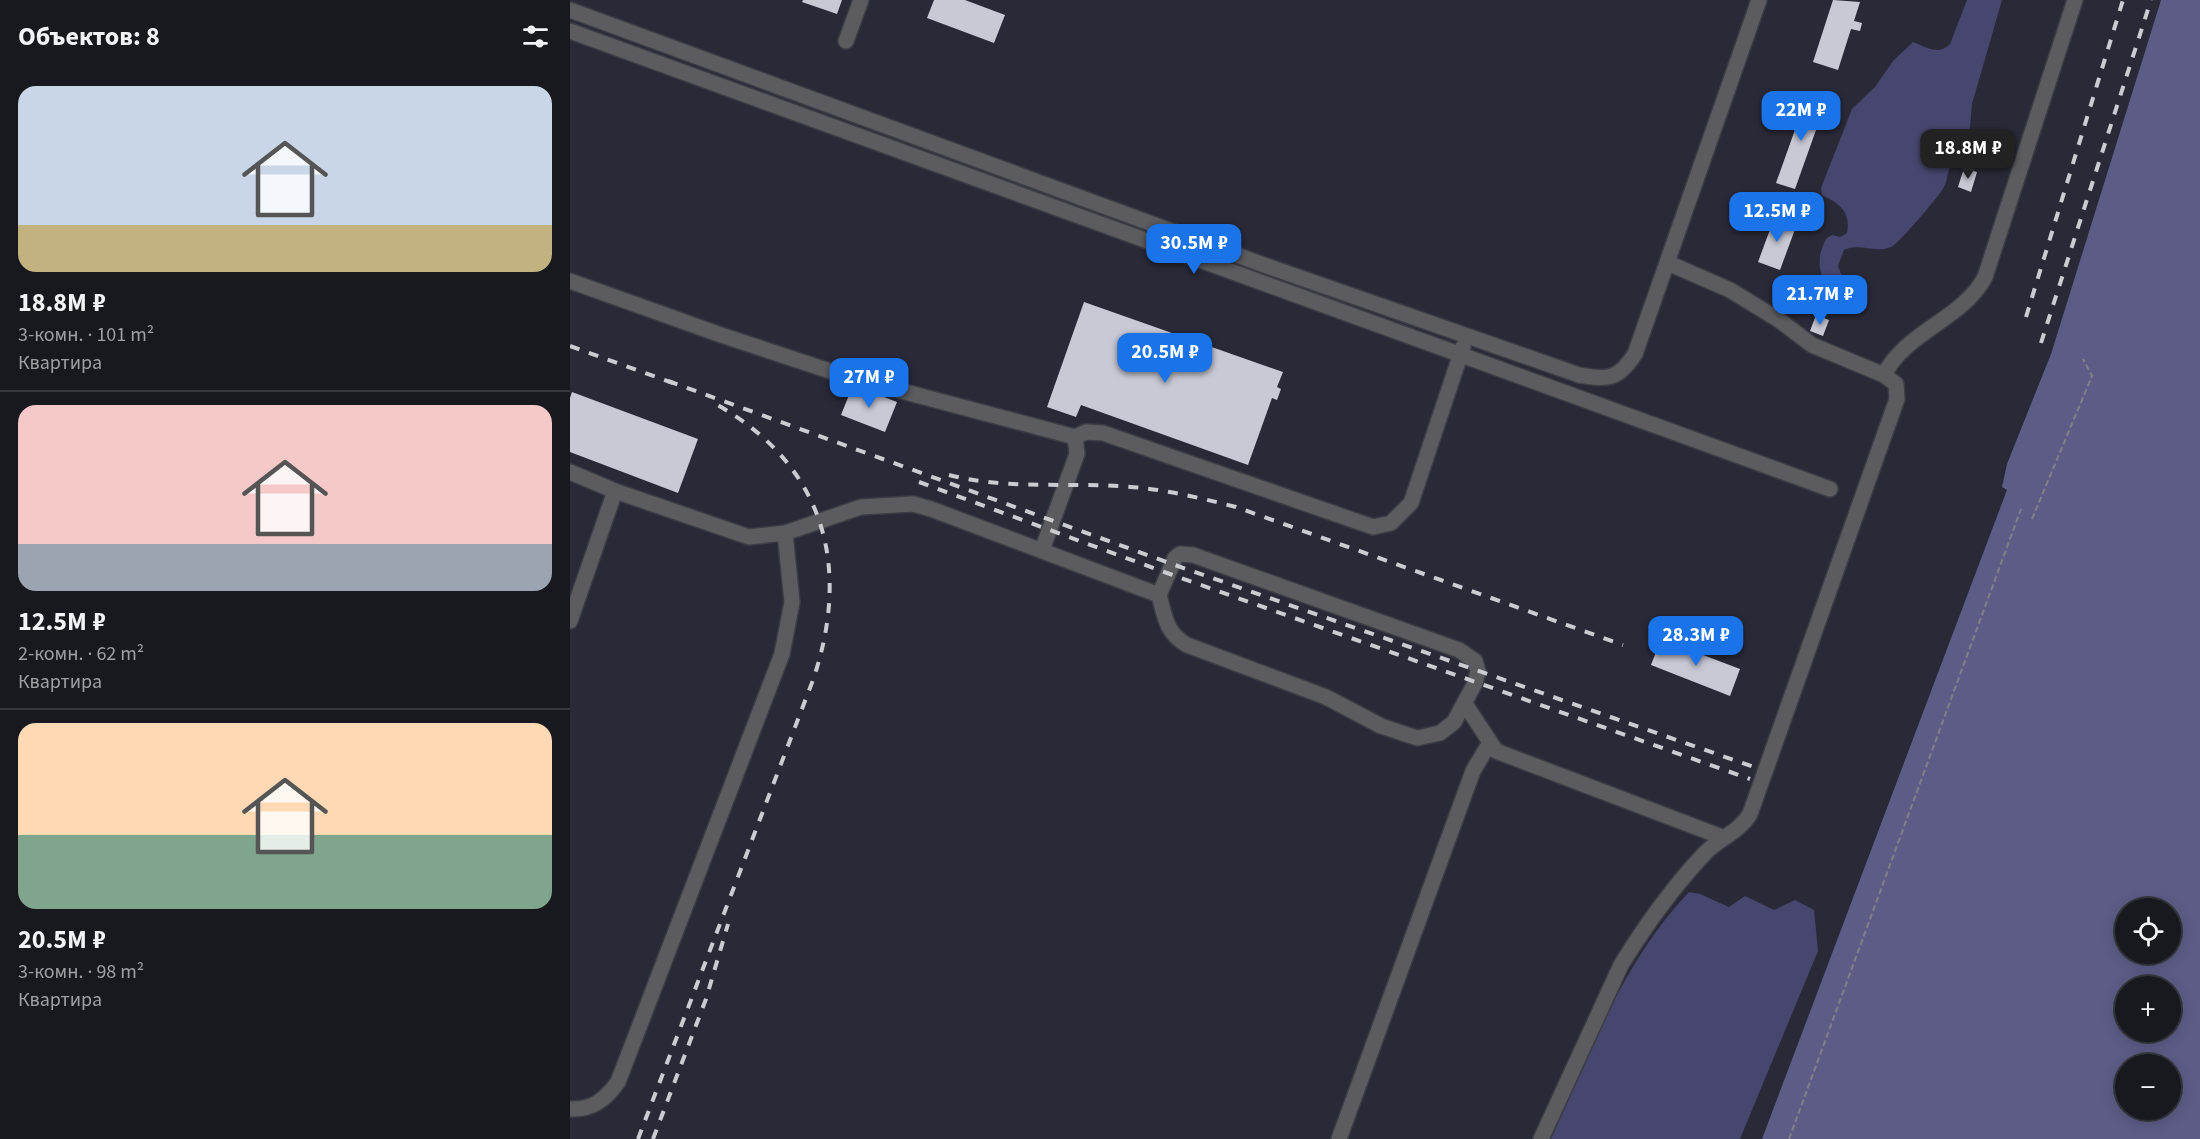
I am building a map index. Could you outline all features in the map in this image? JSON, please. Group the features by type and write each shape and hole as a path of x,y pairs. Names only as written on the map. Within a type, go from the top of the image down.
{"street":[{"path":"846,41 861,0"},
{"path":"570,10 1283,272 1467,336 1512,347 1579,375 1604,379 1616,376 1635,354 1759,0"},
{"path":"1884,375 1898,354 1967,301 1985,277 2074,0"},
{"path":"570,31 1830,489"},
{"path":"1541,1139 1621,965 1698,862 1722,837 1743,824 1755,803 1895,406 1896,384 1884,375 1824,351 1730,290 1668,262"},
{"path":"570,281 721,335 845,375 1075,437 1086,432 1103,433 1363,525 1381,526 1398,518 1411,503 1467,336"},
{"path":"1042,550 1077,454 1075,437"},
{"path":"570,472 615,491 749,537 785,533 861,507 913,504 954,516 1159,595"},
{"path":"570,621 615,491"},
{"path":"570,1109 581,1110 594,1106 604,1099 618,1082 782,654 792,602 785,533"},
{"path":"1186,553 1467,654 1475,661 1478,671 1475,683 1454,722 1440,733 1423,737 1403,735 1326,697 1186,645 1175,638 1168,629 1159,595 1175,558 1186,553"},
{"path":"1465,704 1489,744 1509,758 1722,837"},
{"path":"1339,1139 1473,771 1489,744"}],"path":[{"path":"2032,519 2092,376 2083,359"},
{"path":"1789,1139 2021,509"}],"shaded area":[{"path":"570,0 2161,0 2051,354 1798,1139 570,1139"},
{"path":"1967,0 2002,0 1972,104 1968,148 1964,157 1953,161 1944,187 1897,243 1881,249 1857,247 1844,250 1838,266 1845,285 1835,290 1824,280 1821,273 1821,251 1827,238 1832,235 1840,237 1847,233 1848,226 1846,214 1839,205 1822,195 1821,188 1852,109 1875,87 1893,61 1913,42 1937,50 1946,48 1950,44"},
{"path":"1689,892 1700,894 1729,907 1745,896 1774,910 1795,900 1814,910 1818,951 1740,1139 1551,1139 1594,1041 1627,978 1645,948"}],"water":[{"path":"2161,0 2200,0 2200,1139 1762,1139 2007,490 2002,487 2007,464 2051,354"}],"building":[{"path":"803,0 842,0 837,14 802,2"},
{"path":"934,0 965,0 1005,15 994,43 927,18"},
{"path":"1833,0 1860,2 1854,21 1862,23 1860,31 1851,29 1838,70 1813,62"},
{"path":"1807,96 1826,102 1795,189 1776,183"},
{"path":"1964,168 1977,172 1971,192 1958,187"},
{"path":"1775,216 1797,224 1780,270 1758,262"},
{"path":"1084,302 1283,372 1277,387 1281,389 1277,400 1272,398 1248,465 1081,405 1076,417 1047,407"},
{"path":"1816,315 1829,320 1823,336 1810,331"},
{"path":"853,385 897,402 885,432 841,415"},
{"path":"572,392 698,439 678,493 570,452"},
{"path":"1661,639 1740,669 1730,696 1651,665"}],"railway":[{"path":"2026,317 2123,0"},
{"path":"2041,343 2151,0"},
{"path":"570,346 673,383"},
{"path":"668,381 1172,564 1754,767"},
{"path":"638,1139 813,680 824,638 829,597 828,558 819,521 804,487 781,456 751,428 714,403"},
{"path":"949,475 1012,484 1133,487 1221,503 1623,645"},
{"path":"919,482 1167,573 1750,779"},
{"path":"653,1139 706,999 728,924"}]}
